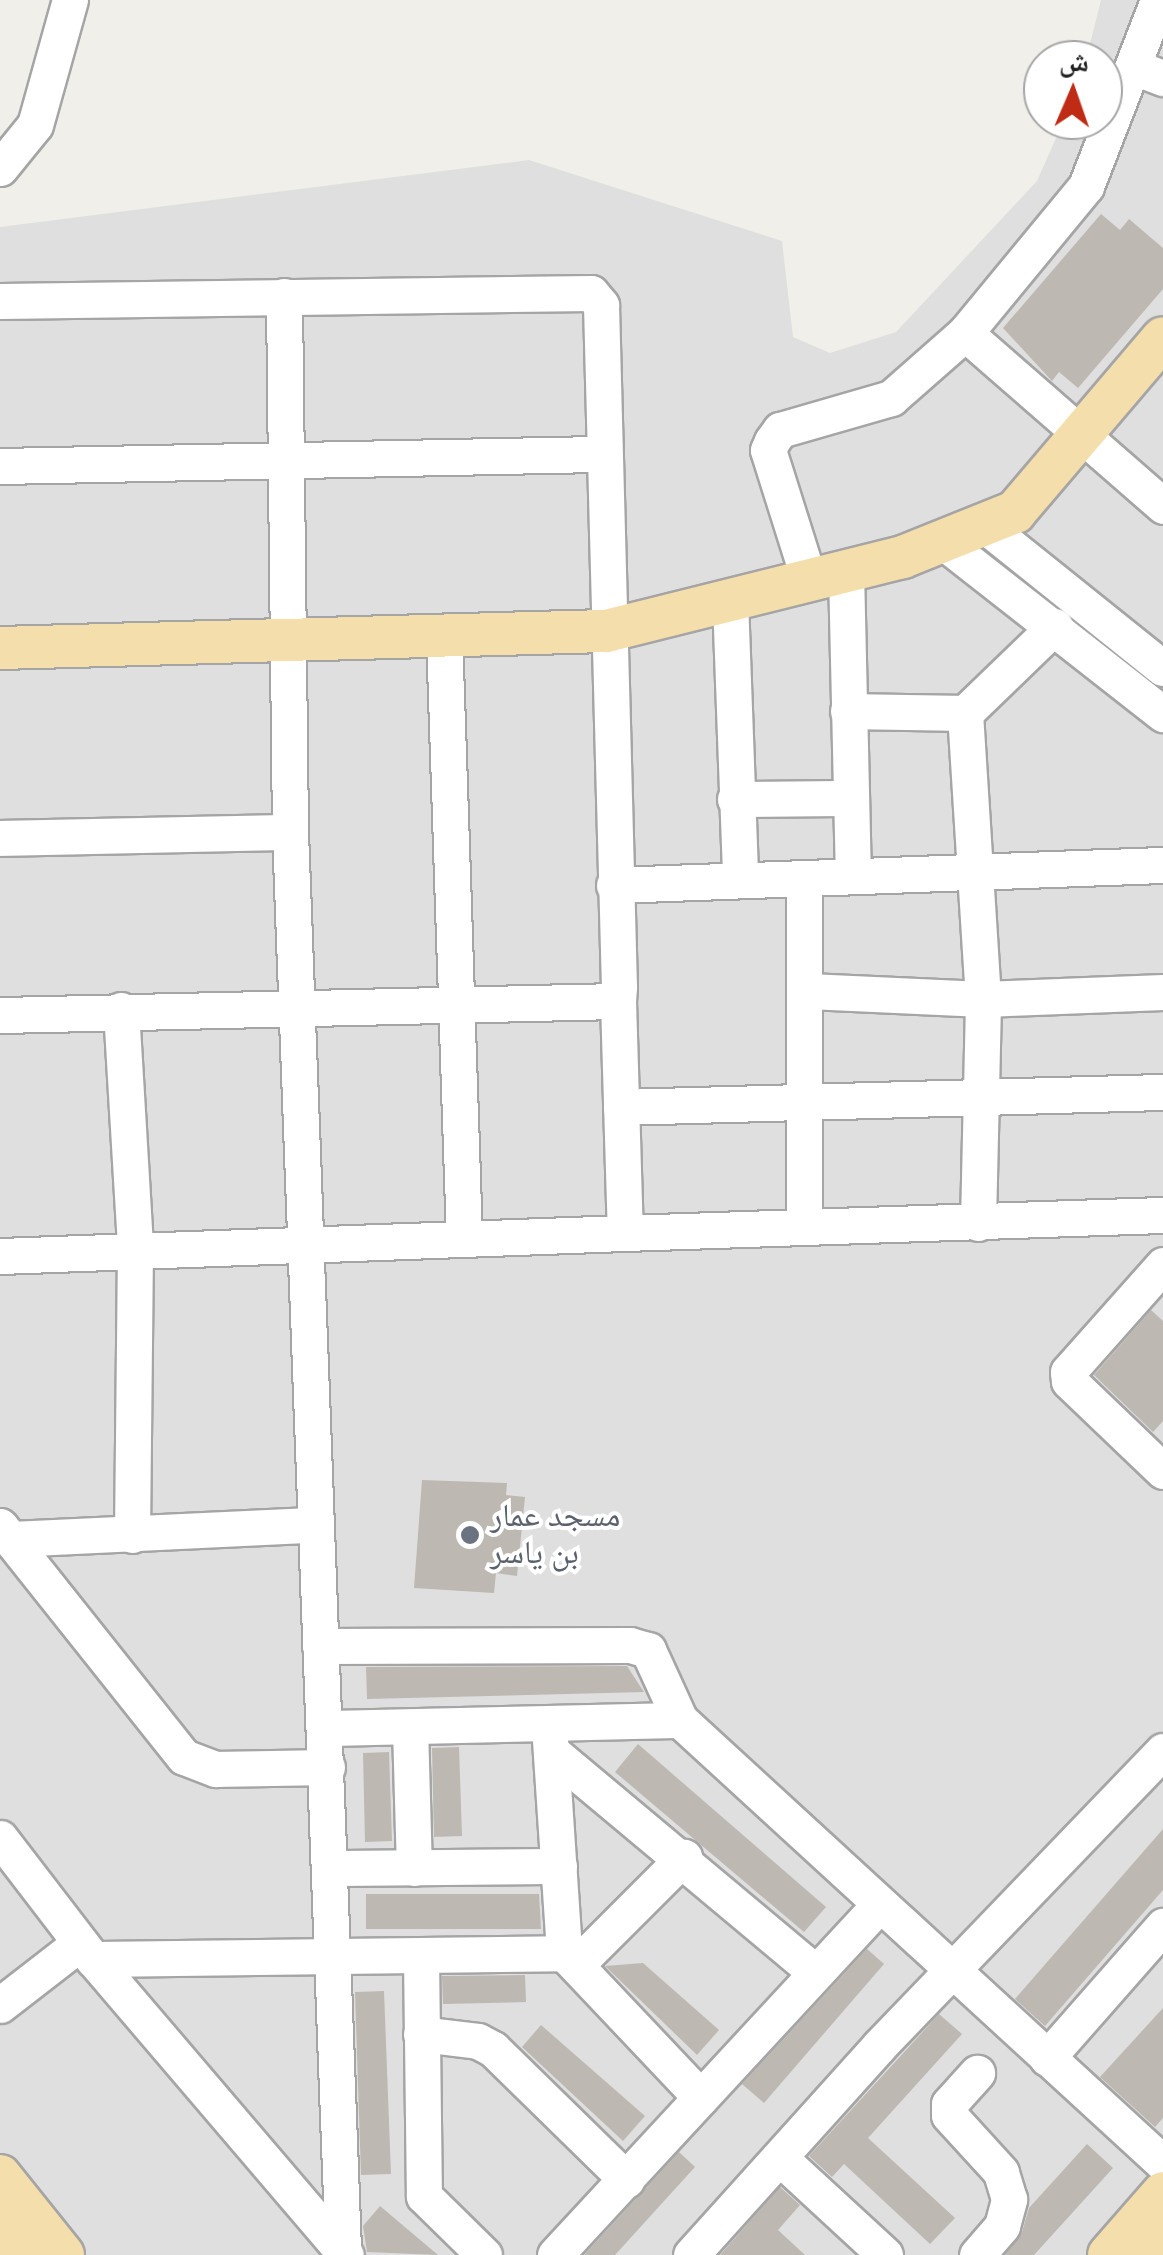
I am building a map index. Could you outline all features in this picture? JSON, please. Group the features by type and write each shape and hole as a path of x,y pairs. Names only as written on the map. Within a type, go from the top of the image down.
{"main road":[{"path":"0,648 287,644 606,630 828,576 946,544 988,528 1032,497 1163,338"},
{"path":"0,2176 63,2255"},
{"path":"1109,2255 1163,2193"},
{"path":"0,2224 25,2255"},
{"path":"1152,2255 1163,2243"}],"street":[{"path":"0,168 35,125 70,0"},
{"path":"853,876 848,712 828,576 768,450 780,430 891,398 965,332 1086,186 1148,72 1158,0"},
{"path":"0,301 591,293 601,305 600,454 625,1232"},
{"path":"284,296 290,832 300,1005 312,1525 328,1767 345,2254"},
{"path":"965,332 1163,506"},
{"path":"0,466 600,454"},
{"path":"988,528 1163,668"},
{"path":"946,544 1163,714"},
{"path":"730,600 740,879"},
{"path":"848,712 965,713 1055,626"},
{"path":"444,635 464,1237"},
{"path":"965,713 983,999 978,1222"},
{"path":"735,798 850,798"},
{"path":"0,838 290,832"},
{"path":"614,884 974,876 1163,865"},
{"path":"804,878 808,991 804,1227"},
{"path":"808,991 983,999 1163,992"},
{"path":"0,1015 456,1000 618,1001"},
{"path":"121,1010 136,1248 132,1535"},
{"path":"621,1107 978,1094 1163,1092"},
{"path":"0,1256 304,1241 1163,1215"},
{"path":"1163,1265 1068,1372 1069,1382 1163,1471"},
{"path":"6,1532 132,1535 312,1525"},
{"path":"6,1532 184,1758 216,1769 328,1767"},
{"path":"320,1646 630,1644 648,1650 680,1720 950,1974 1163,2163"},
{"path":"326,1728 410,1727 550,1738 680,1720"},
{"path":"410,1727 414,1868"},
{"path":"550,1738 812,1970"},
{"path":"550,1738 558,1866 570,1959 701,2098"},
{"path":"691,2255 950,1974 1163,1751"},
{"path":"0,1838 87,1951 345,2254"},
{"path":"0,2006 87,1951 570,1959 684,1857"},
{"path":"330,1868 558,1866"},
{"path":"555,2255 701,2098 812,1970 877,1907"},
{"path":"1047,2058 1163,1926"},
{"path":"421,1956 424,2196 484,2255"},
{"path":"421,2034 478,2041 493,2049 627,2180"},
{"path":"977,2073 949,2104 949,2115 1001,2172 1009,2199 1002,2226 977,2255"},
{"path":"780,2158 885,2255"}],"shaded area":[{"path":"1101,0 1163,0 1163,2255 0,2255 0,227 529,160 782,241 793,337 830,353 896,332 1037,181 1055,140 1123,140 1123,40 1091,40"}],"building":[{"path":"1101,214 1120,230 1129,219 1163,248 1163,289 1078,388 1059,372 1052,381 1003,328"},
{"path":"1151,1310 1163,1321 1163,1421 1153,1432 1094,1375"},
{"name":"مسجد عمار بن ياسر","path":"422,1480 507,1483 506,1495 525,1497 517,1576 496,1573 494,1593 414,1588"},
{"path":"627,1666 644,1692 367,1699 366,1667"},
{"path":"638,1744 826,1907 804,1932 615,1772"},
{"path":"459,1747 462,1836 434,1837 432,1748"},
{"path":"389,1752 392,1841 365,1842 363,1753"},
{"path":"1163,1829 1163,1890 1045,2026 1015,1999"},
{"path":"366,1894 539,1894 541,1929 366,1929"},
{"path":"867,1949 884,1964 764,2103 742,2084"},
{"path":"643,1963 719,2030 697,2055 605,1966"},
{"path":"525,1975 526,2002 443,2004 442,1976"},
{"path":"384,1991 391,2174 361,2175 355,1992"},
{"path":"1163,2008 1163,2118 1155,2127 1100,2077"},
{"path":"939,2014 962,2034 868,2138 955,2218 930,2244 844,2164 832,2177 809,2156"},
{"path":"541,2025 645,2116 623,2141 522,2047"},
{"path":"1087,2144 1113,2168 1034,2255 1005,2255 1022,2232 1029,2208"},
{"path":"679,2152 695,2167 615,2255 584,2255"},
{"path":"780,2187 800,2205 778,2230 805,2255 720,2255"},
{"path":"380,2206 438,2255 367,2252 363,2226"}],"place":[{"name":"مسجد عمار بن ياسر","path":"470,1535"}]}
